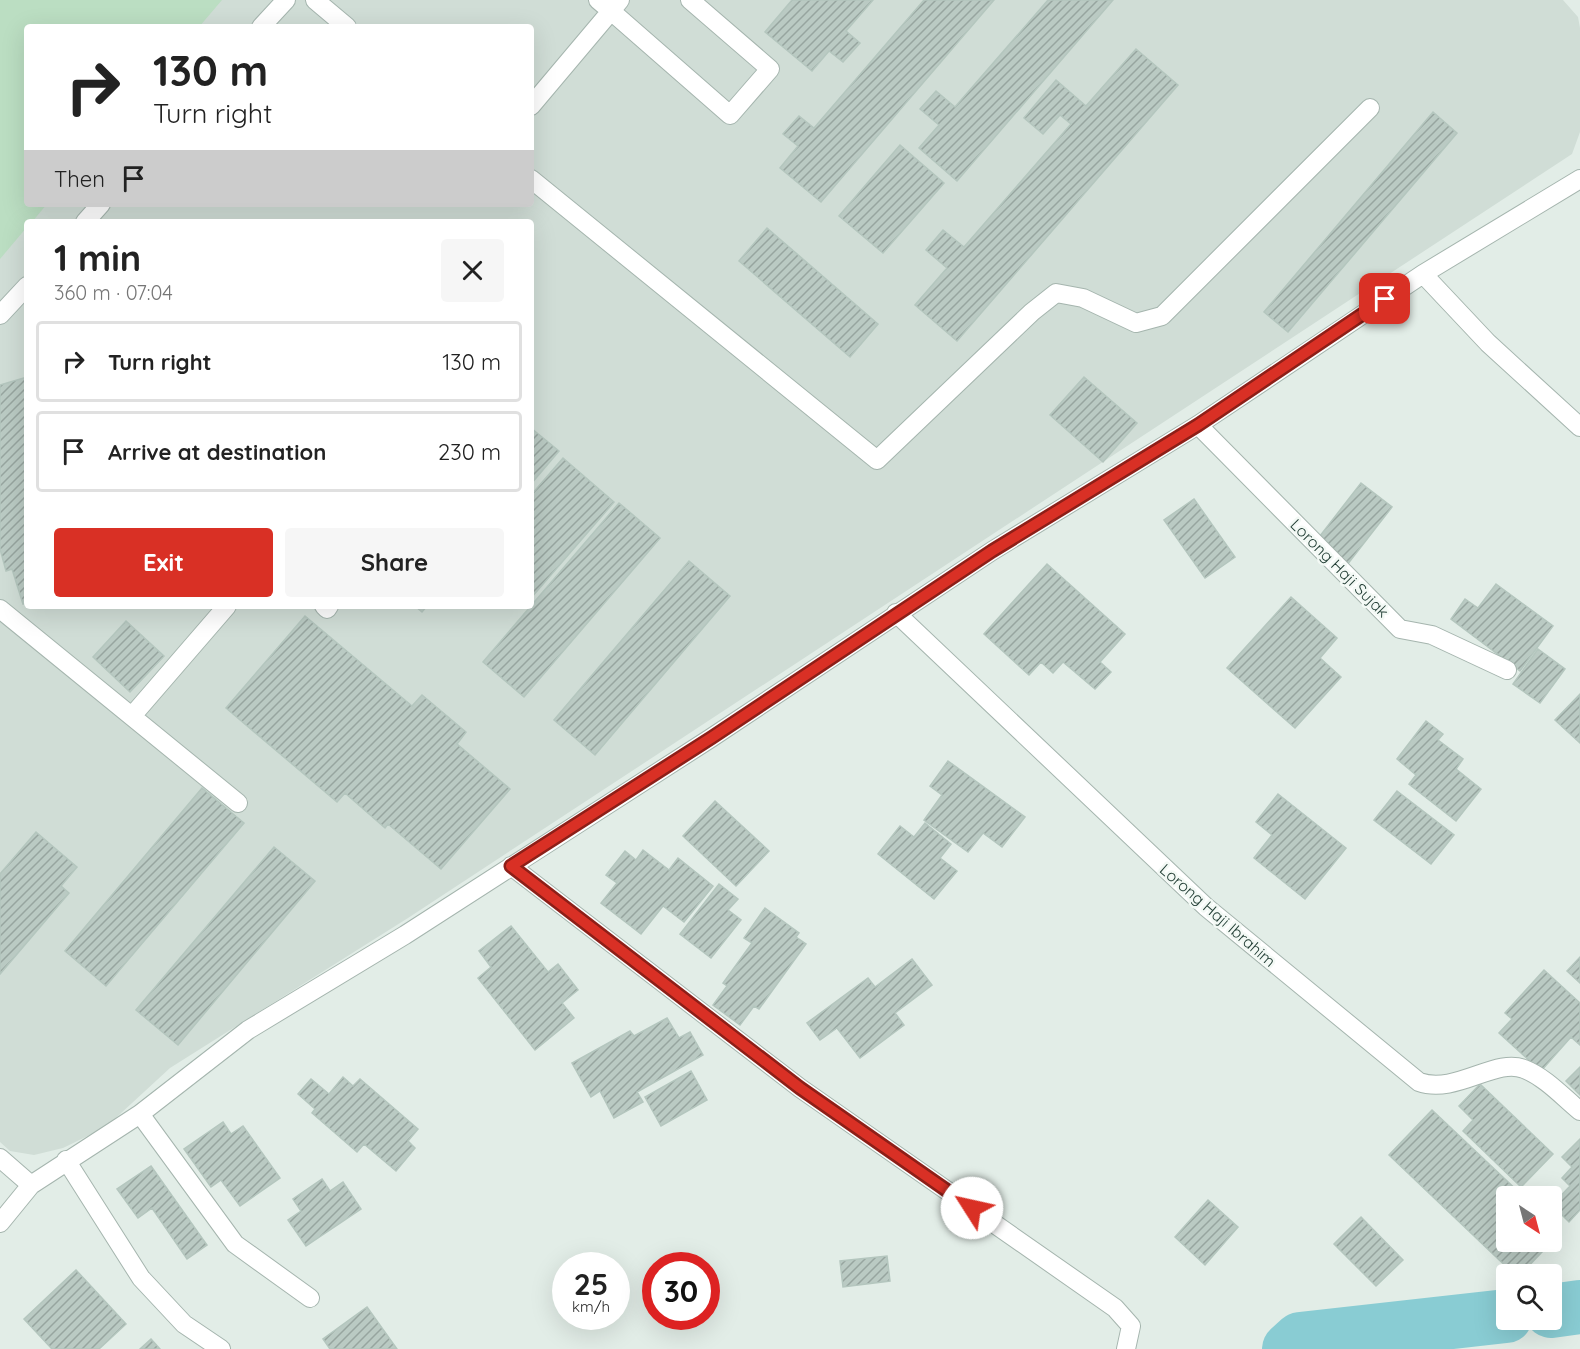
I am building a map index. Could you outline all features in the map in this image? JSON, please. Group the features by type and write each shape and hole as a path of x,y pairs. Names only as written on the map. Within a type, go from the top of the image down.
{"street":[{"path":"264,24 286,0"},
{"path":"315,0 343,24"},
{"path":"534,102 610,4 730,115 770,69 690,0"},
{"path":"534,181 877,460 1023,320 1056,293 1083,298 1136,323 1162,316 1371,108"},
{"path":"0,1223 31,1185 66,1160 140,1114 248,1030 405,935 711,738 992,551 1198,425 1423,273 1578,184"},
{"path":"88,219 98,207"},
{"path":"1423,273 1488,343 1580,427"},
{"path":"0,315 24,289"},
{"name":"Lorong Haji Sujak","path":"1198,425 1400,629 1432,635 1507,670"},
{"path":"0,609 238,803"},
{"path":"132,716 224,609"},
{"name":"Lorong Haji Ibrahim","path":"896,613 1206,907 1419,1082 1432,1087 1445,1086 1509,1066 1522,1067 1580,1111"},
{"path":"511,866 800,1088 1115,1308 1131,1326 1126,1349"},
{"path":"140,1114 235,1244 310,1298"},
{"path":"0,1158 31,1185"},
{"path":"66,1160 141,1278 184,1324 221,1349"}],"shaded area":[{"path":"0,0 1563,0 1578,17 1580,28 1580,132 1572,154 408,918 170,1068 106,1127 63,1148 34,1155 10,1151 0,1142"}],"green space":[{"path":"0,0 222,0 202,24 24,24 24,207 44,207 34,219 24,219 24,231 0,259"}],"building":[{"path":"792,0 873,0 846,31 860,43 843,62 829,51 812,71 765,32"},
{"path":"924,0 994,0 821,202 780,168 798,146 783,134 799,116 814,128"},
{"path":"1048,0 1113,0 957,181 919,148 939,125 920,109 936,91 955,107"},
{"path":"1136,49 1178,85 957,341 915,305 947,268 926,250 943,230 964,247 1071,124 1060,115 1043,134 1024,118 1056,80 1086,106"},
{"path":"1433,112 1457,133 1288,332 1264,312"},
{"path":"900,145 944,183 883,253 839,216"},
{"path":"767,228 878,324 850,357 739,261"},
{"path":"1084,377 1137,423 1103,462 1050,415"},
{"path":"24,378 23,604 12,569 6,571 0,549 0,385"},
{"path":"534,430 559,451 534,480"},
{"path":"563,458 614,502 534,595 534,492"},
{"path":"1361,483 1392,507 1347,565 1316,541"},
{"path":"1194,499 1235,557 1205,578 1164,520"},
{"path":"619,503 660,538 524,697 483,662 528,609 534,609 534,602"},
{"path":"689,561 730,596 595,755 554,720"},
{"path":"1047,564 1125,634 1100,662 1111,672 1095,689 1063,662 1053,673 1041,662 1029,675 984,634"},
{"path":"1496,584 1553,626 1520,671 1451,619 1465,599 1478,608"},
{"path":"1291,597 1337,638 1320,658 1341,677 1295,728 1227,668"},
{"path":"305,616 412,706 422,695 466,732 457,744 510,789 441,869 388,824 385,828 345,793 337,802 226,708"},
{"path":"126,621 164,656 130,692 93,657"},
{"path":"1538,649 1565,669 1540,703 1513,684"},
{"path":"1580,694 1580,743 1555,720"},
{"path":"1426,721 1443,734 1438,740 1463,759 1456,769 1481,789 1456,821 1409,784 1416,775 1397,759"},
{"path":"948,761 1025,817 1002,847 983,833 968,852 924,820 942,795 930,786"},
{"path":"202,788 244,823 106,986 65,951"},
{"path":"1397,791 1454,835 1431,864 1374,820"},
{"path":"1278,794 1346,848 1305,899 1254,858 1272,835 1256,822"},
{"path":"715,801 769,851 736,886 683,836"},
{"path":"925,823 951,844 940,858 957,871 934,899 878,854 900,826 914,837"},
{"path":"36,832 77,867 61,886 69,893 0,974 0,874"},
{"path":"274,847 315,881 178,1045 136,1010"},
{"path":"643,850 669,870 678,858 713,886 684,922 663,906 641,934 601,903 617,883 606,875 625,851 636,860"},
{"path":"719,884 738,899 728,910 741,920 711,958 680,934"},
{"path":"765,908 799,933 796,937 806,944 759,1009 754,1006 740,1025 713,1005 727,986 723,983 752,943 744,938"},
{"path":"511,926 548,972 558,964 578,990 562,1003 574,1018 535,1050 478,978 491,967 479,951"},
{"path":"1580,957 1580,983 1567,971"},
{"path":"912,959 932,985 895,1013 904,1025 860,1058 837,1028 820,1040 807,1023 868,978 875,987"},
{"path":"1544,970 1580,1003 1580,1045 1571,1037 1541,1071 1499,1033 1512,1019 1505,1013"},
{"path":"667,1018 679,1038 690,1032 703,1055 637,1092 643,1102 614,1118 600,1091 591,1097 572,1063 630,1031 634,1036"},
{"path":"1580,1067 1580,1095 1566,1081"},
{"path":"691,1071 707,1100 661,1126 645,1097"},
{"path":"343,1077 353,1086 360,1079 418,1129 408,1141 415,1148 396,1171 364,1144 357,1152 312,1113 315,1109 298,1094 311,1079 329,1094"},
{"path":"1480,1084 1553,1154 1520,1186 1463,1131 1473,1120 1459,1106"},
{"path":"1432,1110 1512,1186 1496,1186 1496,1252 1542,1252 1530,1264 1503,1264 1389,1155"},
{"path":"223,1122 231,1134 243,1126 280,1178 240,1206 221,1180 211,1187 184,1149"},
{"path":"1580,1139 1580,1210 1569,1222 1562,1215 1562,1194 1570,1186 1562,1178 1572,1167 1562,1157"},
{"path":"151,1166 207,1245 187,1259 152,1208 138,1218 117,1189"},
{"path":"322,1179 330,1191 343,1182 361,1209 306,1246 288,1220 301,1211 293,1199"},
{"path":"1208,1200 1238,1227 1205,1265 1175,1237"},
{"path":"1361,1217 1403,1260 1376,1286 1334,1244"},
{"path":"887,1256 890,1281 843,1287 840,1261"},
{"path":"76,1270 126,1324 99,1349 52,1349 24,1319"},
{"path":"367,1307 397,1349 330,1349 323,1339"},
{"path":"151,1339 160,1349 140,1349"}],"waterway":[{"path":"1562,1309 1580,1307"},
{"path":"1289,1349 1300,1339 1496,1317"}],"route":[{"path":"972,1208 800,1088 511,866 711,738 992,551 1198,425 1385,299"}]}
